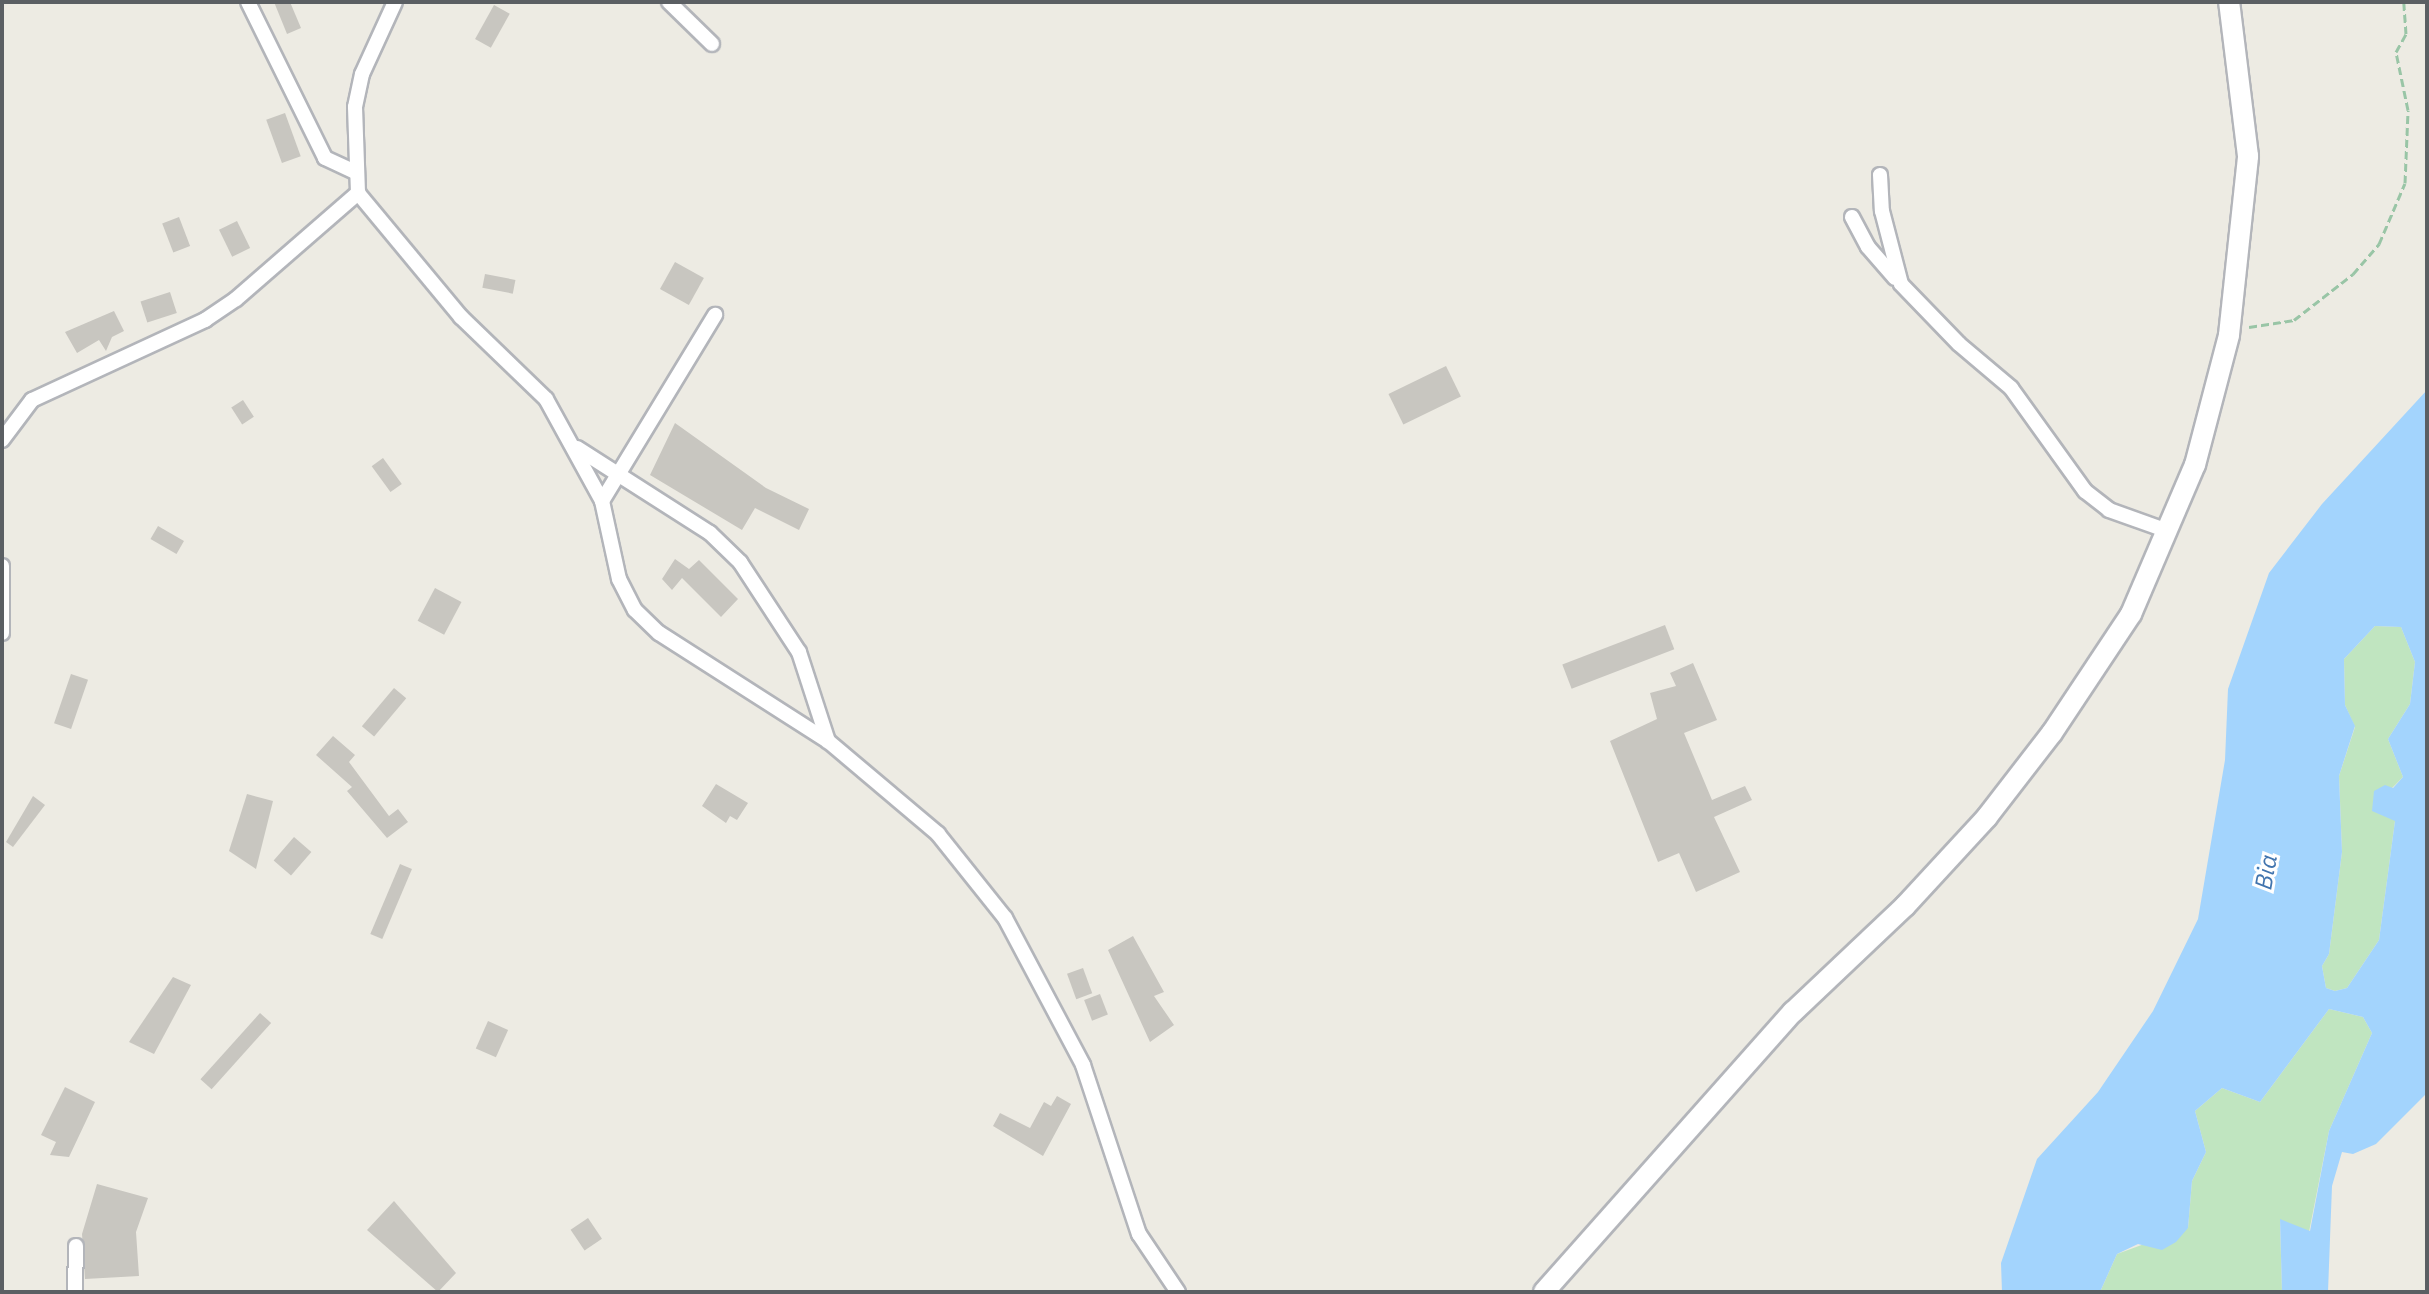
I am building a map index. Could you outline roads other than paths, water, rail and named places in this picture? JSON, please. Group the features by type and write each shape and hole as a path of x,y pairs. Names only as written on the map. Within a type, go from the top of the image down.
{"main road":[{"path":"1544,1292 1793,1012 1905,906 1987,817 2052,733 2131,614 2195,465 2230,330 2248,156 2229,2"}],"street":[{"path":"248,2 325,158 355,172"},
{"path":"395,2 362,74 355,107 358,193 461,317 532,382 574,445 602,501 619,579 635,610 659,633 828,741 938,834 1005,918 1083,1065 1139,1234 1178,1292"},
{"path":"669,2 712,44"},
{"path":"1880,175 1882,211 1901,284"},
{"path":"2,440 32,400 205,320 236,299 358,193"},
{"path":"1852,217 1868,247 1901,284 2011,388 2085,491 2109,510 2168,531"},
{"path":"602,501 715,315"},
{"path":"574,445 617,477 710,533 740,562 799,652 828,741"},
{"path":"2,566 2,633"},
{"path":"75,1292 76,1246"}],"water":[{"name":"Bia","path":"2427,390 2427,1093 2376,1144 2353,1154 2342,1152 2332,1186 2328,1292 2282,1292 2280,1219 2310,1231 2329,1131 2372,1033 2363,1017 2329,1009 2260,1102 2222,1088 2195,1111 2206,1152 2192,1181 2188,1228 2176,1242 2162,1250 2138,1244 2117,1254 2100,1292 2002,1292 2001,1263 2037,1159 2098,1092 2153,1011 2198,919 2225,760 2228,689 2269,573 2322,504","holes":["2375,626 2401,627 2415,662 2410,704 2388,739 2403,777 2393,788 2385,785 2374,791 2372,811 2395,821 2379,940 2347,988 2335,991 2326,988 2322,966 2329,954 2342,852 2339,776 2355,726 2345,705 2344,659"]}]}
